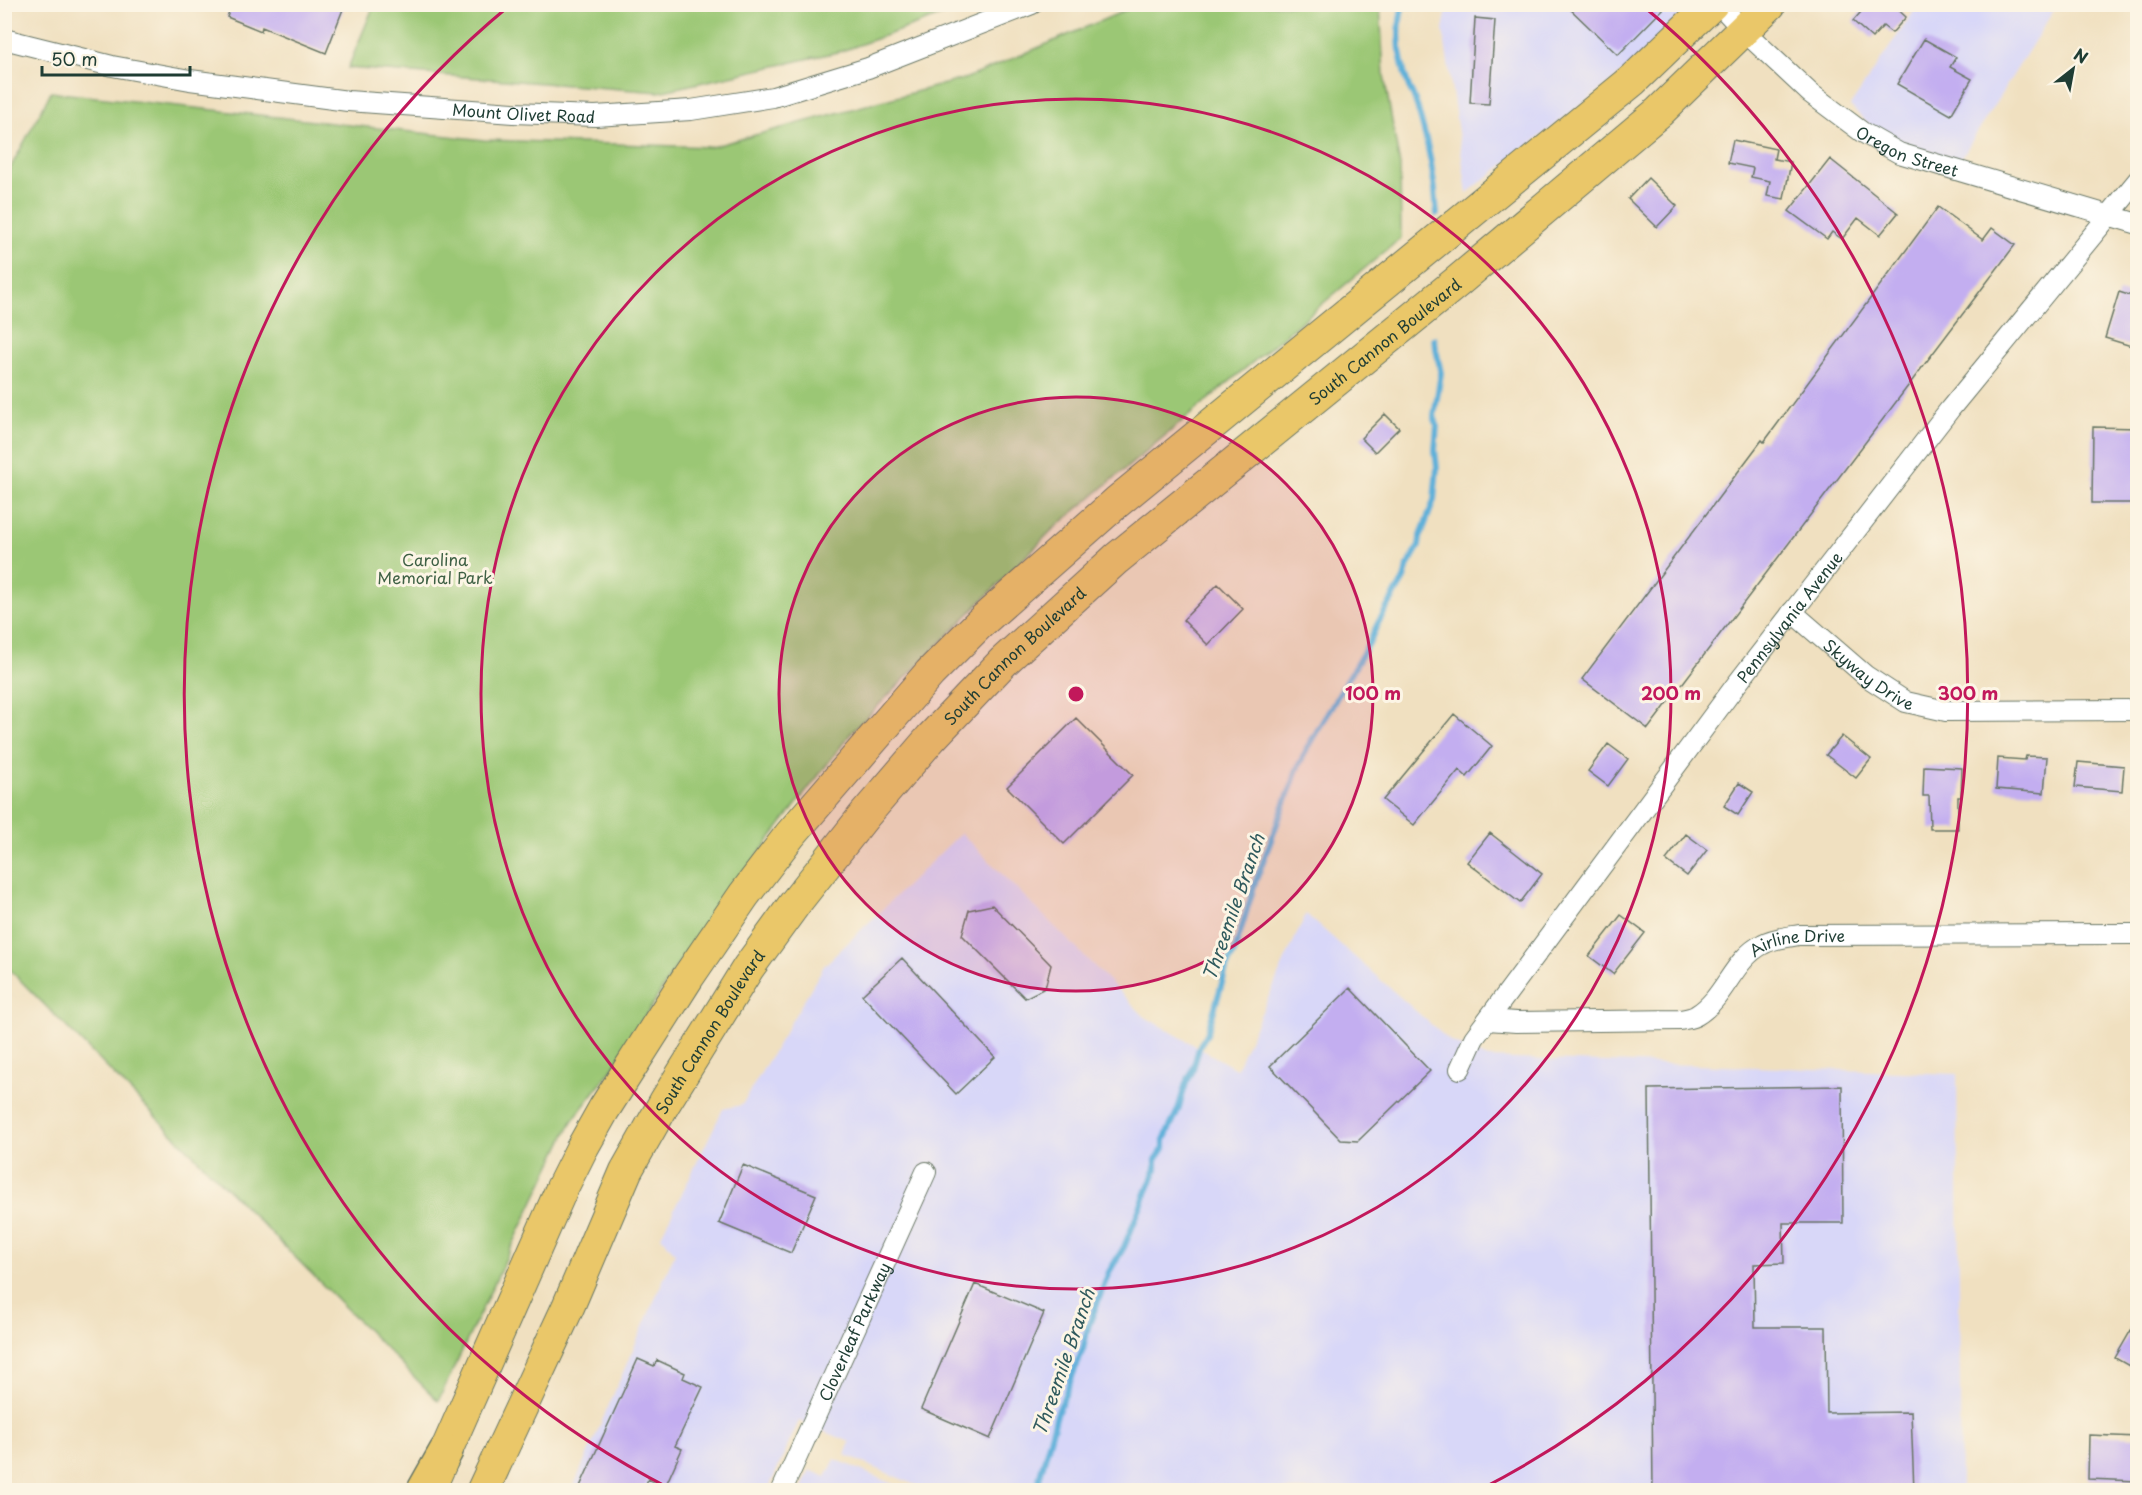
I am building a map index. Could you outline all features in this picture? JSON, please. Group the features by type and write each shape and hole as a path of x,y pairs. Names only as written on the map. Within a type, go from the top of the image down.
{"highway":[{"path":"424,1491 446,1451"}],"main road":[{"path":"429,1491 562,1188 604,1109 688,977 744,896 790,836 930,673 980,623 1117,502 1633,80 1712,4"},
{"name":"South Cannon Boulevard","path":"483,1491 568,1307 626,1172 665,1102 748,968 796,902 864,816 931,738 1004,661 1116,559 1457,282 1650,120 1770,4"}],"street":[{"name":"Mount Olivet Road","path":"4,39 112,66 190,80 348,101 513,113 595,116 691,110 773,97 868,68 1032,4"},
{"name":"Oregon Street","path":"1719,4 1744,31 1810,93 1862,132 1899,153 2138,224"},
{"name":"Pennsylvania Avenue","path":"1460,1069 1474,1038 1728,695 1950,409 2138,180"},
{"name":"Skyway Drive","path":"1792,612 1866,676 1906,702 1946,711 2138,710"},
{"name":"Airline Drive","path":"1488,1020 1516,1023 1680,1020 1696,1017 1709,1006 1744,960 1762,945 1779,938 1799,935 2138,934"},
{"name":"Cloverleaf Parkway","path":"782,1491 926,1172"}],"shaded area":[{"path":"1448,5 1691,5 1623,72 1467,193 1443,29"},
{"path":"1918,5 2057,5 1958,163 1909,146 1874,129 1850,106"},
{"path":"961,833 1145,1017 1236,1069 1306,914 1451,1042 1488,1058 1957,1074 1961,1490 927,1490 845,1455 850,1442 799,1421 768,1490 572,1490 675,1253 661,1236 723,1109 742,1105 824,966"},
{"path":"835,1459 906,1490 801,1490 810,1470 826,1477"}],"green space":[{"path":"374,4 971,5 842,51 659,92 348,68"},
{"name":"Carolina Memorial Park","path":"1138,5 1380,5 1384,76 1400,166 1401,238 1051,531 851,733 695,937 612,1069 572,1121 438,1401 5,965 5,178 51,92 484,140 711,147 967,78"}],"building":[{"path":"232,4 345,4 326,53 262,27 261,31 227,17"},
{"path":"1565,4 1668,4 1618,55"},
{"path":"1868,4 1892,4 1906,17 1892,33 1883,26 1872,38 1853,21"},
{"path":"1475,18 1495,20 1489,104 1470,103"},
{"path":"1924,39 1956,57 1950,67 1972,79 1951,115 1897,84"},
{"path":"1733,140 1776,149 1774,159 1791,162 1784,199 1767,196 1770,181 1751,177 1753,168 1728,163"},
{"path":"1830,159 1898,213 1880,235 1858,218 1842,239 1832,232 1827,239 1789,211"},
{"path":"1648,178 1677,206 1657,227 1628,199"},
{"path":"1938,207 1983,240 1992,228 2015,245 1648,729 1582,679 1762,440 1764,442"},
{"path":"2119,292 2138,298 2138,348 2105,338"},
{"path":"1385,414 1399,428 1375,452 1361,438"},
{"path":"2093,427 2138,428 2138,503 2092,503"},
{"path":"1218,584 1243,609 1208,645 1183,620"},
{"path":"1454,714 1492,746 1467,777 1459,770 1414,825 1383,800"},
{"path":"1076,718 1133,775 1064,844 1007,787"},
{"path":"1842,736 1871,759 1856,778 1826,755"},
{"path":"1608,744 1628,759 1608,786 1588,771"},
{"path":"2026,756 2047,757 2044,793 1996,789 1998,758 2025,760"},
{"path":"2078,762 2124,766 2122,791 2075,787"},
{"path":"1924,766 1962,768 1961,797 1958,797 1958,829 1930,829 1929,796 1923,796"},
{"path":"1739,783 1753,792 1738,815 1724,806"},
{"path":"1490,833 1542,874 1520,903 1467,862"},
{"path":"1686,834 1707,850 1687,876 1666,860"},
{"path":"992,905 1051,965 1045,988 1025,998 962,935 969,910"},
{"path":"1621,915 1645,933 1613,974 1589,956"},
{"path":"902,958 995,1057 956,1094 862,995"},
{"path":"1350,988 1430,1071 1358,1141 1341,1140 1270,1066"},
{"path":"1842,1086 1843,1223 1783,1223 1784,1263 1754,1264 1755,1327 1826,1327 1827,1413 1911,1412 1914,1491 1653,1491 1649,1089"},
{"path":"743,1165 816,1195 791,1253 719,1223"},
{"path":"975,1284 1044,1313 990,1439 921,1409"},
{"path":"2138,1318 2138,1371 2115,1358"},
{"path":"638,1359 654,1366 657,1360 685,1373 683,1378 703,1387 675,1446 682,1449 665,1487 648,1479 643,1491 578,1491"},
{"path":"2089,1435 2138,1437 2138,1481 2088,1479"}],"waterway":[{"name":"Threemile Branch","path":"1403,4 1399,35 1401,56 1426,138 1437,214"},
{"name":"Threemile Branch","path":"1036,1490 1057,1414 1083,1349 1088,1327 1109,1272 1124,1247 1156,1169 1156,1160 1164,1148 1164,1140 1178,1110 1200,1045 1207,1034 1255,883 1297,769 1369,643 1419,546 1434,500 1437,468 1435,450 1437,425 1434,416 1441,373 1434,339"}]}
